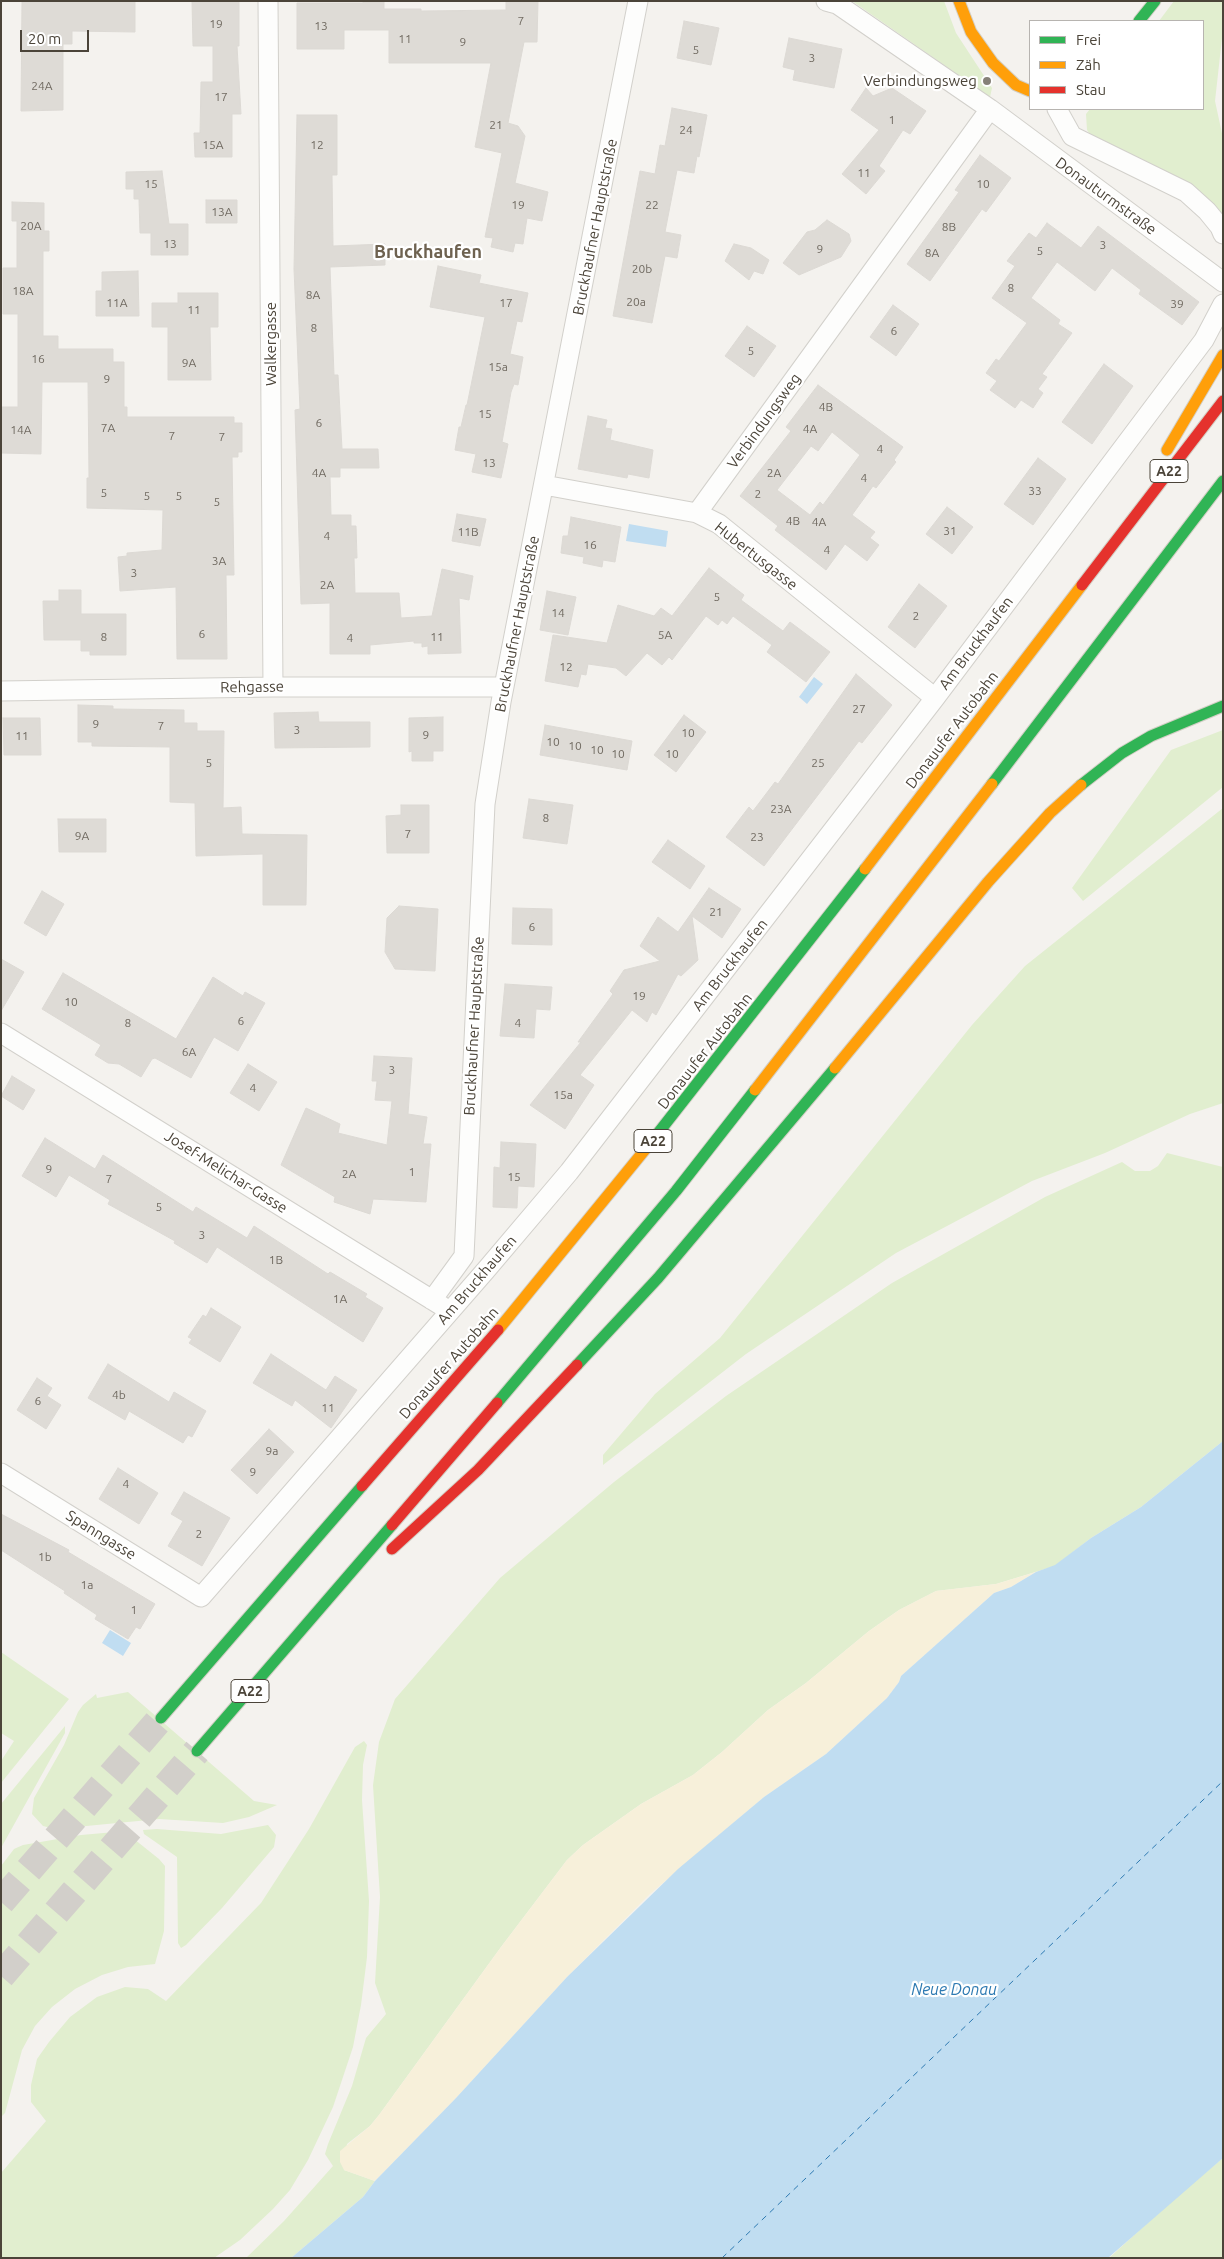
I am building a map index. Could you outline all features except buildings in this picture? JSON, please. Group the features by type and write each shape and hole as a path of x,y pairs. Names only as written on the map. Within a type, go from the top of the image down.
{"main road":[{"path":"959,1 971,32 999,70 1016,85 1029,92"},
{"path":"1140,20 1155,1"},
{"path":"1115,541 1223,354"},
{"name":"Donauufer Autobahn","path":"162,1718 484,1346 610,1194 802,951 1223,401"},
{"name":"A22","path":"197,1751 547,1346 676,1191 823,1004 1223,481"},
{"path":"383,1557 478,1470 658,1278 728,1198 988,882 1070,793 1102,767 1151,736 1223,706"},
{"path":"302,1630 368,1570"}],"street":[{"name":"Walkergasse","path":"268,1 273,687"},
{"name":"Bruckhaufner Hauptstraße","path":"464,1256 485,804 504,687 638,1"},
{"name":"Donauturmstraße","path":"831,2 990,109 1223,282"},
{"name":"Verbindungsweg","path":"697,513 990,109"},
{"name":"Donauturmstraße","path":"1058,110 1072,136 1186,192 1206,211 1220,227 1223,234"},
{"name":"Am Bruckhaufen","path":"201,1596 486,1270 581,1157 935,698 1204,340 1223,304"},
{"name":"Hubertusgasse","path":"544,485 697,513 718,524 935,698"},
{"name":"Rehgasse","path":"1,691 273,687 504,687"},
{"name":"Josef-Melichar-Gasse","path":"1,1033 450,1311"},
{"path":"432,1300 464,1256 486,1270"},
{"name":"Spanngasse","path":"1,1473 201,1596"}],"green space":[{"path":"852,1 944,1 956,33 992,88 990,97"},
{"path":"1174,1 1223,1 1223,29 1215,101 1223,138 1223,220 1096,143 1087,130 1086,114 1089,110 1204,110 1204,20 1160,20"},
{"path":"1223,730 1223,787 1083,901 1072,888 1171,750"},
{"path":"1223,808 1223,1103 1190,1114 1105,1153 1032,1181 896,1253 746,1354 603,1465 603,1455 655,1394 720,1338 972,1025 1025,966"},
{"path":"1167,1153 1223,1167 1223,1441 1141,1507 1091,1538 1055,1566 996,1584 936,1591 899,1610 869,1631 806,1683 768,1710 722,1752 693,1775 641,1804 583,1845 567,1860 501,1947 379,2115 370,2126 347,2144 344,2170 375,2181 363,2197 291,2258 246,2258 284,2221 333,2166 325,2154 328,2144 352,2086 366,2038 386,2014 375,1983 380,1897 373,1785 379,1742 395,1699 500,1578 614,1482 726,1396 892,1283 1045,1197 1122,1162 1135,1171 1150,1171 1158,1166"},
{"path":"1,1652 69,1699 1,1783 1,1761 14,1741 1,1733"},
{"path":"128,1692 254,1801 277,1805 249,1817 223,1823 159,1819 55,1829 43,1826 32,1814 34,1798 64,1745 78,1712 96,1694 97,1698"},
{"path":"65,1726 65,1733 1,1848 1,1804"},
{"path":"364,1741 367,1745 363,1765 362,1800 369,1901 367,1957 361,2005 353,2047 333,2107 308,2160 290,2190 240,2240 214,2258 1,2258 1,2173 46,2121 31,2102 31,2085 37,2059 70,2017 97,1997 125,1987 148,1989 166,2001 261,1903 309,1829 355,1747"},
{"path":"268,1825 276,1835 274,1847 222,1908 181,1948 178,1943 177,1857 144,1834 143,1830 157,1829 221,1834"},
{"path":"115,1832 129,1835 165,1866 164,1931 155,1964 128,1967 102,1975 75,1989 52,2007 35,2026 22,2050 5,2113 1,2117 1,1866 14,1849 23,1845 81,1835"},
{"path":"1223,2158 1223,2258 1109,2258 1178,2195"}],"sand":[{"path":"1036,1572 1011,1587 994,1593 901,1676 899,1682 887,1698 826,1754 764,1797 650,1894 567,1977 456,2098 375,2181 344,2170 340,2162 340,2151 370,2126 379,2115 501,1947 567,1860 583,1845 641,1804 693,1775 722,1752 768,1710 806,1683 869,1631 899,1610 936,1591 996,1584"}],"water":[{"path":"629,524 668,531 666,547 626,541"},
{"path":"814,677 823,684 807,704 799,697"},
{"name":"Neue Donau","path":"1223,1441 1223,2158 1108,2258 291,2258 363,2197 375,2181 456,2098 567,1977 678,1869 764,1797 826,1754 887,1698 899,1682 901,1676 994,1593 1011,1587 1036,1572 1055,1565 1091,1538 1141,1507"},
{"path":"110,1630 131,1643 123,1656 102,1643"}],"ferry route":[{"path":"722,2258 1223,1781"}],"tunnel":[{"path":"1,1902 161,1718"},
{"path":"1,1976 197,1751"}],"traffic: fast":[{"path":"1140,20 1155,1"},
{"path":"992,784 1223,481"},
{"path":"1081,785 1122,753 1151,736 1223,706"},
{"path":"648,1146 865,869"},
{"path":"577,1365 658,1278 835,1068"},
{"path":"497,1403 676,1191 755,1090"},
{"path":"161,1718 362,1486"},
{"path":"197,1751 392,1525"}],"traffic: slow":[{"path":"959,1 971,32 993,63 1016,85 1029,91"},
{"path":"1167,450 1223,355"},
{"path":"865,869 1082,585"},
{"path":"755,1090 992,784"},
{"path":"835,1068 988,882 1050,813 1081,785"},
{"path":"498,1330 648,1146"}],"traffic: jam":[{"path":"1082,585 1223,401"},
{"path":"362,1486 498,1330"},
{"path":"392,1549 478,1470 577,1365"},
{"path":"392,1525 497,1403"}],"place":[{"name":"Verbindungsweg","path":"987,81"}],"district":[{"name":"Bruckhaufen","path":"428,252"}]}
